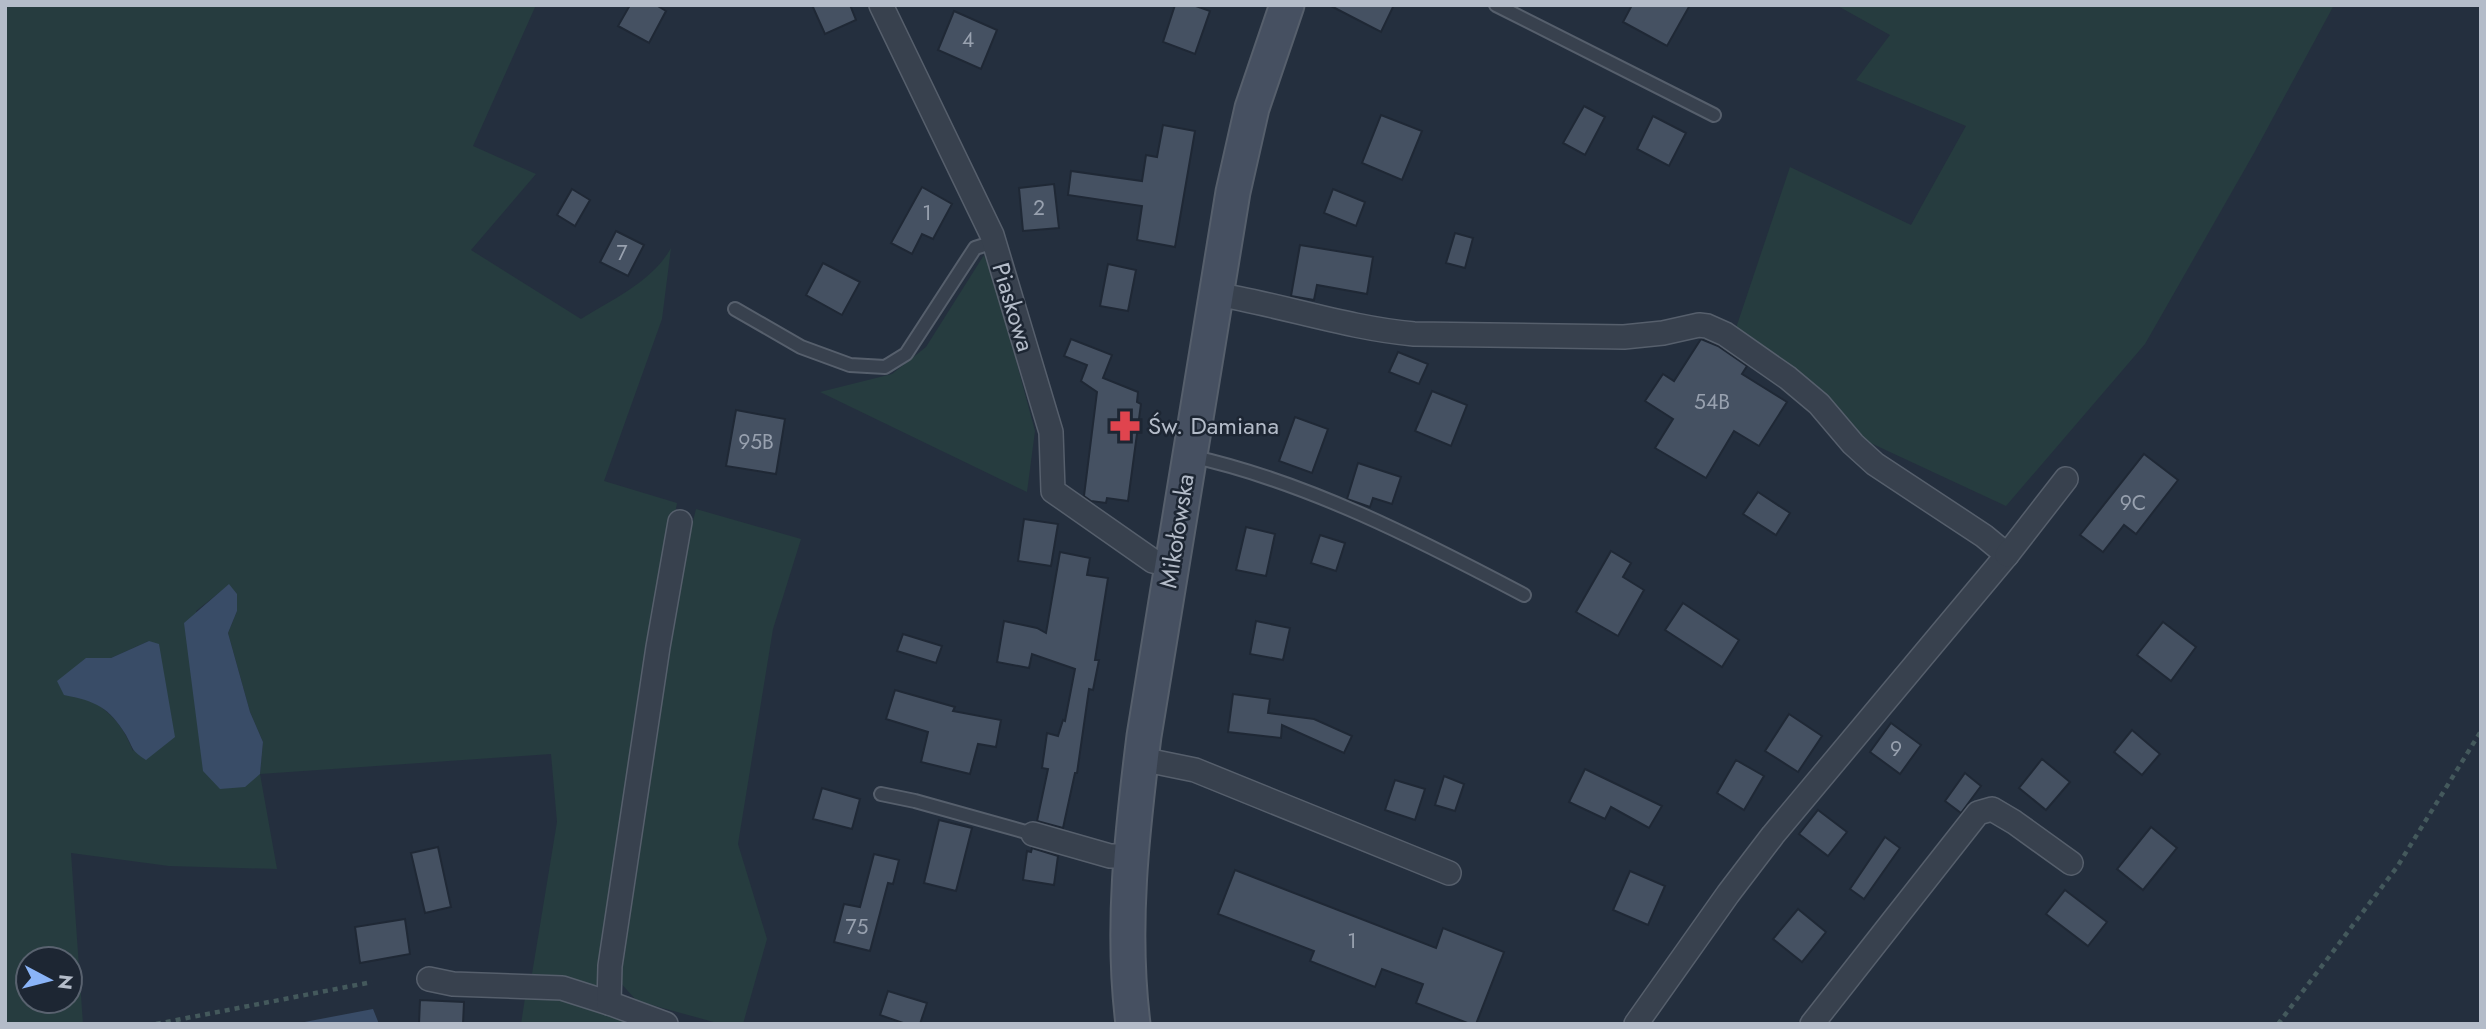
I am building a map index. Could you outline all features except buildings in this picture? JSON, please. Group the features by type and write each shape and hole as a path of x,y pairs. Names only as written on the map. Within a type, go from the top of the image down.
{"main road":[{"name":"Mikołowska","path":"1133,1024 1128,933 1131,856 1141,758 1215,294 1245,135 1287,5"}],"street":[{"name":"Piaskowa","path":"881,5 994,242 1051,432 1053,491 1153,561 1172,565"},
{"path":"1215,294 1414,334 1624,337 1707,326 1725,334 1788,378 1819,404 1853,444 1875,464 1984,536 2007,555"},
{"path":"1636,1024 1773,835 2007,555 2066,479"},
{"path":"609,1003 610,966 658,647 680,522"},
{"path":"1141,758 1195,770 1449,873"},
{"path":"1812,1024 1978,813 1992,809 2014,821 2071,863"},
{"path":"1032,834 1111,856 1131,856"},
{"path":"429,979 453,984 562,988 666,1024"}],"lane":[{"path":"1496,5 1714,115"},
{"path":"735,309 801,347 850,365 885,367 906,354 975,248 994,242"},
{"path":"1189,456 1231,465 1319,498 1396,531 1524,595"},
{"path":"881,794 1032,834"}],"path":[{"path":"2278,1024 2397,867 2481,731"},
{"path":"156,1024 372,982"}],"green space":[{"path":"5,5 536,5 473,146 536,174 471,250 581,319 643,280 671,248 662,319 604,481 677,503 650,656 601,984 588,988 531,980 557,822 551,754 260,774 277,869 169,866 71,853 77,945 14,945 14,1015 82,1015 83,1024 5,1024","holes":["229,585 237,595 237,611 228,633 250,712 263,742 260,774 196,611","149,641 133,751 117,722 93,701 86,658 111,658"]},
{"path":"1836,5 2334,5 2254,153 2145,344 2006,506 1862,439 1734,334 1790,167 1911,225 1966,126 1856,80 1890,35"},
{"path":"984,255 995,282 1035,431 1027,492 820,392 892,374 926,347"},
{"path":"696,509 801,539 773,629 738,844 767,939 743,1024 721,1024 637,1001 617,979 681,570"},
{"path":"527,985 588,1005 632,1024 521,1024"}],"water":[{"path":"229,584 237,594 237,611 228,633 250,712 263,742 260,774 245,787 220,789 203,771 184,623"},
{"path":"149,641 159,644 175,737 146,760 135,752 114,718 93,703 64,695 57,681 86,658 111,658"},
{"path":"373,1009 379,1024 294,1024"}],"place":[{"name":"Św. Damiana","path":"1125,426"}]}
